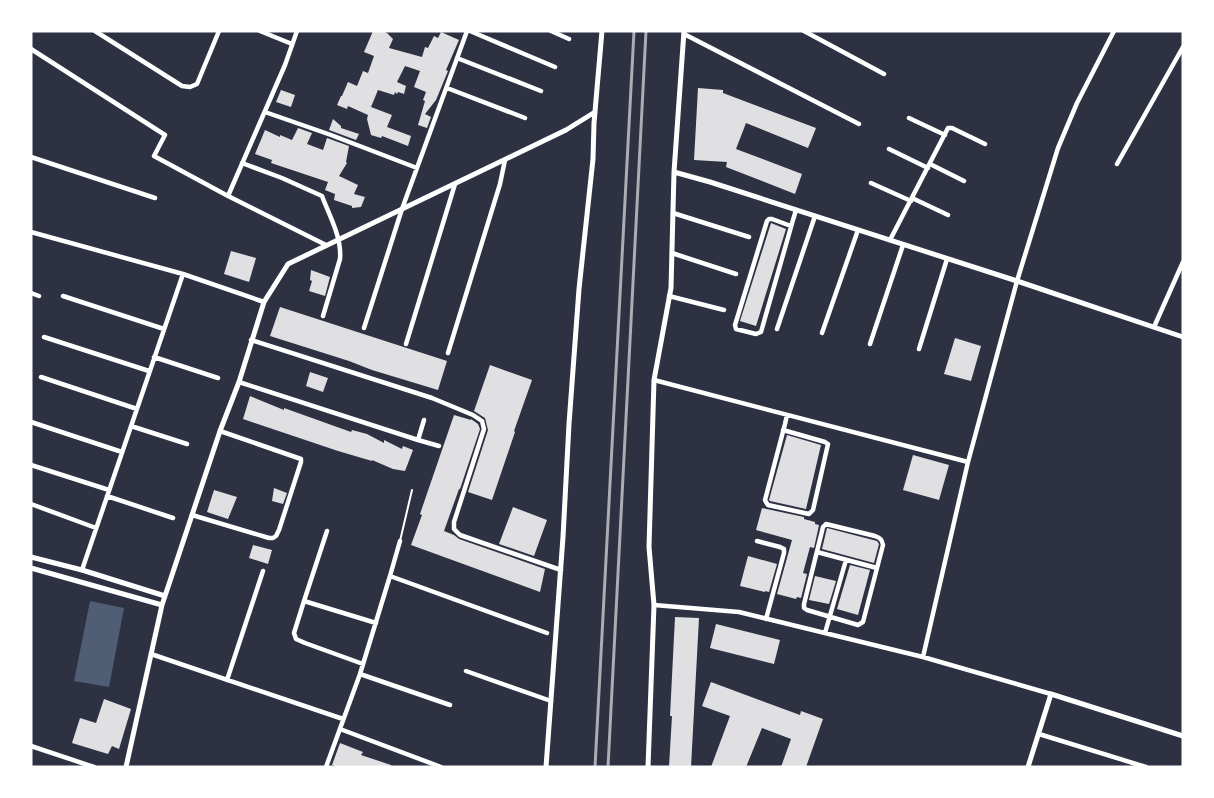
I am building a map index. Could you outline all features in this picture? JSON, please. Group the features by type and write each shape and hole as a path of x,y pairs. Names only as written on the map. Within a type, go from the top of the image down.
{"street":[{"path":"95,31 182,86 190,86 197,84 219,31"},
{"path":"260,31 292,44"},
{"path":"228,196 285,65 297,31"},
{"path":"364,328 402,209 469,31 555,67"},
{"path":"551,31 569,39"},
{"path":"546,767 561,570 572,376 593,159 602,31"},
{"path":"804,31 884,74"},
{"path":"923,657 968,462 1017,282 1058,148 1077,103 1114,31"},
{"path":"648,767 654,605 649,547 654,380 671,288 674,172 684,33 859,124"},
{"path":"1117,164 1183,47"},
{"path":"31,49 165,135 154,156 326,246"},
{"path":"458,58 541,91"},
{"path":"447,88 525,118"},
{"path":"265,112 417,168"},
{"path":"126,767 162,605 264,302 288,264 566,130 595,112"},
{"path":"909,118 945,135"},
{"path":"890,240 948,128 952,128 985,144"},
{"path":"890,149 964,181"},
{"path":"31,157 155,198"},
{"path":"448,353 500,184 505,160"},
{"path":"242,163 322,196 339,240 341,252 323,316"},
{"path":"674,172 710,182 1183,336"},
{"path":"871,183 948,215"},
{"path":"406,344 455,184"},
{"path":"791,226 772,219 767,221 735,325 736,328 756,334 761,332 796,210"},
{"path":"673,213 749,237"},
{"path":"777,329 815,216"},
{"path":"822,333 858,230"},
{"path":"31,232 183,274 264,302"},
{"path":"870,344 903,245"},
{"path":"672,253 736,274"},
{"path":"919,349 947,259"},
{"path":"1154,327 1183,262"},
{"path":"82,570 183,274"},
{"path":"31,293 39,296"},
{"path":"63,296 164,329"},
{"path":"669,296 724,310"},
{"path":"44,336 150,371"},
{"path":"251,340 432,398 482,420 484,429 454,522 454,529 460,535 561,570"},
{"path":"154,358 218,378"},
{"path":"40,377 137,409"},
{"path":"654,380 968,462"},
{"path":"238,382 439,446"},
{"path":"784,430 828,444 813,510 809,514 768,505 765,500 787,415"},
{"path":"418,440 424,420"},
{"path":"31,422 122,452"},
{"path":"131,426 187,444"},
{"path":"192,515 269,538 273,538 279,530 301,460 220,430"},
{"path":"31,465 109,490"},
{"path":"107,496 173,518"},
{"path":"31,504 96,528"},
{"path":"826,524 880,538 883,545 877,568 861,624 858,625 804,608 823,527 826,524"},
{"path":"326,531 294,634 296,638 305,643 363,664"},
{"path":"326,767 360,674 400,541"},
{"path":"756,541 784,549 766,619"},
{"path":"817,552 877,568"},
{"path":"31,557 82,570 165,596"},
{"path":"825,633 846,560"},
{"path":"31,568 162,605"},
{"path":"227,680 263,571"},
{"path":"390,576 547,633"},
{"path":"304,601 376,623"},
{"path":"654,605 739,612 923,657 1051,694 1183,736"},
{"path":"151,654 344,720"},
{"path":"466,671 551,701"},
{"path":"360,674 450,705"},
{"path":"1028,767 1051,694"},
{"path":"340,729 441,767"},
{"path":"1039,734 1146,767"},
{"path":"31,746 94,767"}],"lane":[{"path":"400,541 412,490"}],"water":[{"path":"90,601 124,608 109,687 74,681"}],"building":[{"path":"373,31 387,33 393,39 389,48 422,57 425,47 428,48 434,36 438,38 441,32 459,40 436,100 425,114 431,117 427,128 418,125 426,92 414,87 420,71 405,66 397,82 406,86 404,94 398,92 397,94 395,92 394,95 378,90 371,107 392,115 387,127 411,136 408,146 382,136 381,138 371,135 367,119 368,115 348,106 347,109 337,105 348,82 357,86 363,71 368,73 374,56 364,52"},
{"path":"698,88 723,90 723,93 816,128 808,148 746,123 736,149 802,174 795,194 726,167 727,162 694,160"},
{"path":"281,90 295,95 291,107 276,102"},
{"path":"333,119 341,128 359,134 356,140 329,130"},
{"path":"298,128 312,133 307,144 323,150 327,138 349,146 347,163 339,176 358,185 354,194 365,197 361,207 352,208 352,206 334,200 335,194 325,190 328,182 271,163 272,160 255,154 265,130 292,140"},
{"path":"771,223 786,229 756,326 740,321"},
{"path":"231,251 256,258 249,282 224,274"},
{"path":"311,270 330,277 325,296 309,291 312,281 310,280"},
{"path":"280,307 447,361 438,390 270,336"},
{"path":"955,338 981,346 971,381 944,374"},
{"path":"490,365 532,380 492,500 468,492 488,430 485,418 474,411"},
{"path":"310,372 328,378 323,392 306,386"},
{"path":"250,396 284,410 284,408 351,432 352,430 367,434 384,443 384,440 402,449 403,446 413,450 405,471 393,469 372,460 338,451 243,419"},
{"path":"454,415 471,419 478,424 480,429 444,531 459,539 545,569 540,592 411,545"},
{"path":"787,435 821,445 806,509 769,500"},
{"path":"913,455 949,465 939,500 903,490"},
{"path":"274,488 287,493 283,504 272,501"},
{"path":"214,490 237,497 228,519 207,512"},
{"path":"513,507 547,520 534,556 499,544"},
{"path":"762,508 804,517 804,519 819,525 814,548 810,547 803,573 807,574 801,598 797,597 796,599 777,594 792,540 756,530"},
{"path":"827,528 877,541 879,544 874,563 822,549"},
{"path":"253,545 272,550 268,564 249,558"},
{"path":"748,556 777,564 769,592 740,586"},
{"path":"850,565 870,570 858,615 837,609"},
{"path":"815,576 836,581 829,604 809,600"},
{"path":"675,617 699,618 691,767 669,767"},
{"path":"716,624 780,640 774,664 710,648"},
{"path":"711,682 800,715 801,711 823,719 806,767 781,767 791,739 762,728 746,767 711,767 730,716 702,706"},
{"path":"104,699 131,709 119,749 112,746 108,754 72,743 80,718 96,723"},
{"path":"340,743 363,752 361,755 391,765 391,767 338,767 332,765"}],"railway":[{"path":"595,767 634,31"},
{"path":"608,767 646,31"}]}
